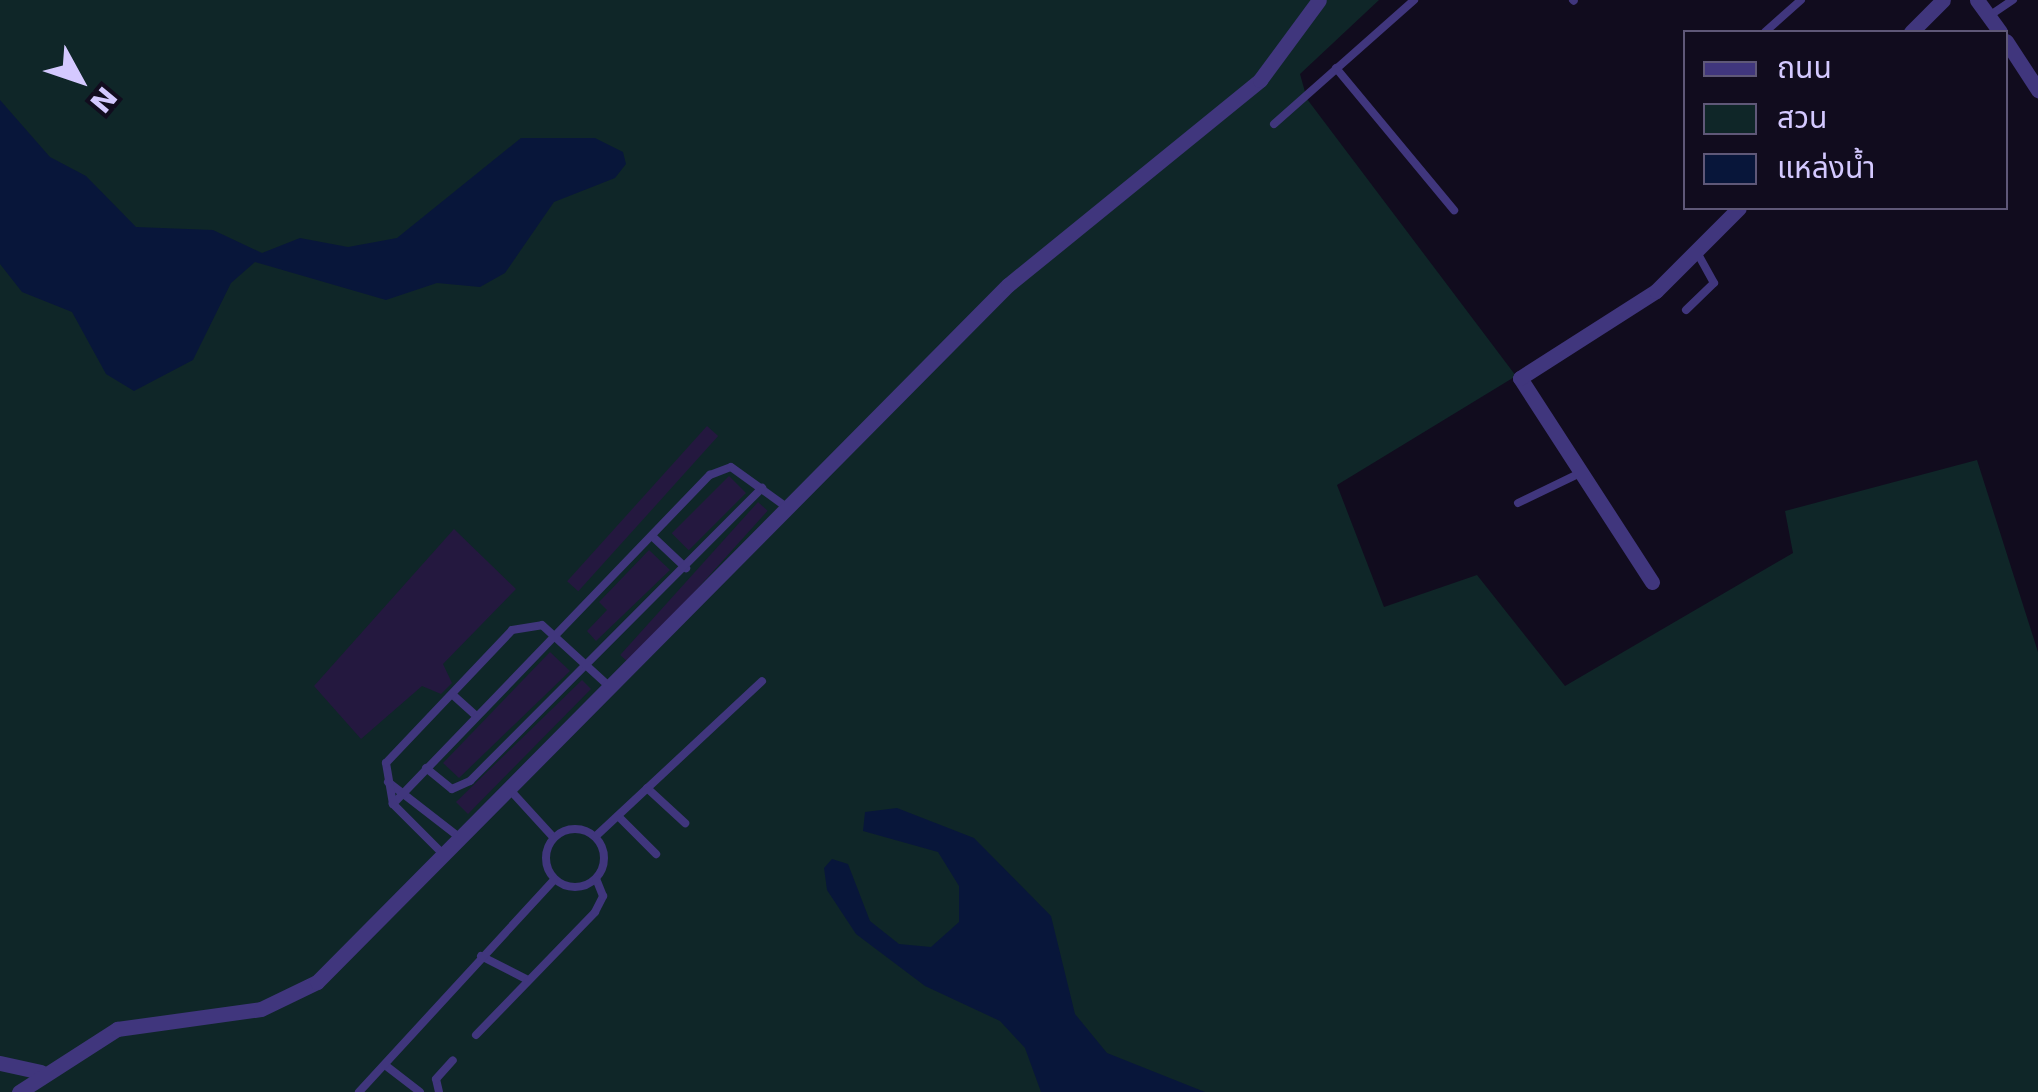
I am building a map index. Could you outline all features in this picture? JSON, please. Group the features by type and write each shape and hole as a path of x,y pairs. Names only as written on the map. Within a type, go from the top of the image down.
{"street":[{"path":"19,1092 41,1072 117,1029 291,998 446,858 786,506 1008,285 1260,80 1319,0"},
{"path":"1913,30 1943,0"},
{"path":"1976,0 1997,30"},
{"path":"2008,45 2037,85"},
{"path":"1652,582 1578,474 1520,378 1656,290 1737,210"},
{"path":"0,1063 41,1072"}],"lane":[{"path":"1274,124 1414,0"},
{"path":"1768,30 1801,0"},
{"path":"1997,30 2012,0"},
{"path":"1336,68 1454,210"},
{"path":"1686,310 1714,283 1696,251"},
{"path":"393,804 652,536 723,468 762,488 786,506"},
{"path":"1518,503 1578,474"},
{"path":"426,768 460,788 686,568 762,488"},
{"path":"652,536 686,568"},
{"path":"446,858 393,804 388,782 390,754 512,630 532,622 556,635 610,688"},
{"path":"596,836 762,681"},
{"path":"452,695 476,716"},
{"path":"388,782 406,790 464,840"},
{"path":"646,788 685,823"},
{"path":"511,791 554,837"},
{"path":"618,816 656,854"},
{"path":"476,1035 594,912 604,896 596,879 604,850 596,836 567,829 554,837 546,866 554,880 583,887 596,879"},
{"path":"359,1092 373,1083 480,956 554,880"},
{"path":"480,956 528,980"},
{"path":"439,1092 436,1079 453,1060"},
{"path":"385,1065 420,1092"},
{"path":"373,1083 382,1092"}],"green space":[{"path":"0,0 1379,0 1300,74 1307,99 1516,376 1337,485 1384,607 1477,575 1565,686 1793,553 1785,511 1977,460 2038,652 2038,1092 0,1092"}],"water":[{"path":"0,100 50,157 86,176 136,227 213,230 262,253 300,238 348,247 397,238 521,138 595,138 623,152 626,164 615,178 554,202 505,273 480,287 437,283 386,300 255,262 231,283 193,360 134,391 106,374 72,312 22,292 0,264"},
{"path":"897,808 974,838 1051,916 1075,1014 1107,1053 1205,1092 1041,1092 1025,1048 1000,1021 925,986 856,934 827,890 824,868 832,859 848,864 870,921 899,944 931,947 959,922 959,886 938,852 863,831 865,812"}],"building":[{"path":"707,426 718,436 578,591 567,581"},
{"path":"729,476 746,493 689,550 672,533"},
{"path":"758,502 768,511 630,664 620,655"},
{"path":"454,529 516,589 443,664 452,683 441,694 422,686 361,739 314,686"},
{"path":"649,550 670,570 596,641 587,631 607,610 599,602"},
{"path":"550,652 570,671 459,778 443,763"},
{"path":"582,680 591,689 468,814 456,802"}]}
